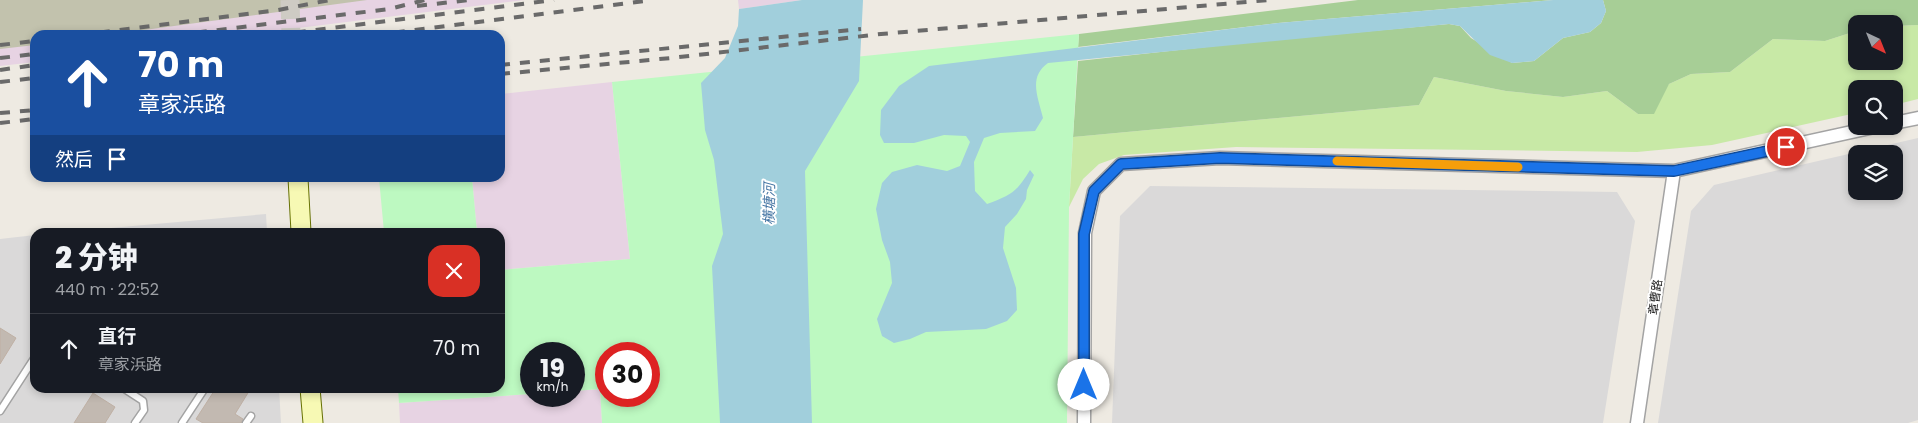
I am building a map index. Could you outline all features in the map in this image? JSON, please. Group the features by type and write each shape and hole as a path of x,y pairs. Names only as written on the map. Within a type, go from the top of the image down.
{"main road":[{"path":"298,182 301,228"},
{"path":"310,393 313,423"}],"street":[{"path":"1903,121 1918,118"},
{"path":"1084,423 1084,234 1094,191 1121,164 1220,158 1674,171 1848,133"},
{"name":"章曹路","path":"1637,423 1674,171"}],"lane":[{"path":"0,411 30,365"},
{"path":"131,393 143,401 144,410 135,423"},
{"path":"182,423 202,393"},
{"path":"246,423 251,416"}],"shaded area":[{"path":"0,0 525,0 282,30 30,30 30,63 0,66"},
{"path":"0,0 367,0 144,30 30,30 30,46 0,49"},
{"path":"738,0 802,0 739,9"},
{"path":"612,82 630,259 505,270 505,228 477,228 472,182 505,182 505,93"},
{"path":"1918,138 1918,420 1908,423 1658,423 1691,211 1714,185 1848,154 1848,200 1903,200 1903,145 1888,145"},
{"path":"1150,186 1617,192 1635,221 1603,423 1112,423 1120,216"},
{"path":"266,214 267,228 110,228"},
{"path":"30,236 30,393 279,393 281,423 0,423 0,239"},
{"path":"595,389 595,407 601,407 602,423 400,423 399,403 520,395 520,407 585,407 585,390"}],"green space":[{"path":"1358,0 1553,0 1278,23 1078,47 1079,34"},
{"path":"1603,0 1918,0 1918,25 1903,26 1903,15 1848,15 1848,34 1825,41 1773,39 1730,72 1691,74 1669,84 1654,114 1638,114 1607,91 1563,97 1506,91 1434,77 1419,105 1073,137 1078,61 1261,41 1449,24 1460,26 1471,38 1512,63 1534,61 1563,38 1590,32 1601,23 1606,11"},
{"path":"1918,25 1918,99 1903,103 1903,80 1848,80 1848,115 1712,145 1637,152 1236,147 1124,155 1099,164 1083,179 1069,207 1073,137 1419,105 1434,77 1506,91 1563,97 1607,91 1638,114 1669,84 1691,74 1730,72 1773,39 1825,41 1848,34 1848,70 1903,70 1903,26"},
{"path":"1079,34 1069,207 1067,423 602,423 601,407 660,407 660,342 595,342 595,389 585,390 585,342 520,342 520,395 399,403 398,393 505,393 505,270 630,259 612,82"},
{"path":"379,182 472,182 477,228 384,228"}],"water":[{"name":"横塘河","path":"802,0 863,0 859,81 805,171 812,423 720,423 712,266 723,234 714,160 705,130 701,83 725,58 738,26 739,9"},
{"path":"1553,0 1603,0 1606,11 1601,23 1590,32 1563,38 1534,61 1512,63 1490,55 1460,26 1449,24 1048,63 1038,75 1036,81 1037,95 1043,118 1035,131 1000,133 984,138 974,162 975,191 987,204 1012,192 1021,184 1030,170 1034,175 1027,190 1026,199 1017,214 1005,227 1003,248 1016,288 1017,310 1007,321 986,329 926,332 894,343 882,336 877,319 892,283 890,262 882,240 876,209 882,183 892,172 917,165 947,171 960,166 970,142 966,136 944,135 914,143 884,143 880,135 881,110 899,86 929,66 1278,23"}],"building":[{"path":"0,328 16,338 0,364"},
{"path":"93,393 115,407 105,423 74,423"},
{"path":"213,393 248,393 235,414 243,419 241,423 203,423 196,419"}],"tunnel":[{"path":"290,0 291,30"}],"railway":[{"path":"120,30 278,10 330,0"},
{"path":"218,30 389,9 425,0"},
{"path":"417,6 469,0"},
{"path":"316,30 554,0"},
{"path":"415,30 652,0"},
{"path":"505,74 671,58 881,34 1269,0"},
{"path":"505,65 861,29"},
{"path":"0,45 30,42"},
{"path":"0,58 30,55"},
{"path":"0,70 30,66"},
{"path":"0,82 30,79"},
{"path":"0,113 30,110"},
{"path":"0,123 30,120"}],"slow traffic":[{"path":"1337,161 1518,167"}],"route":[{"path":"1084,385 1084,234 1094,191 1121,164 1220,158 1674,171 1786,147"}]}
